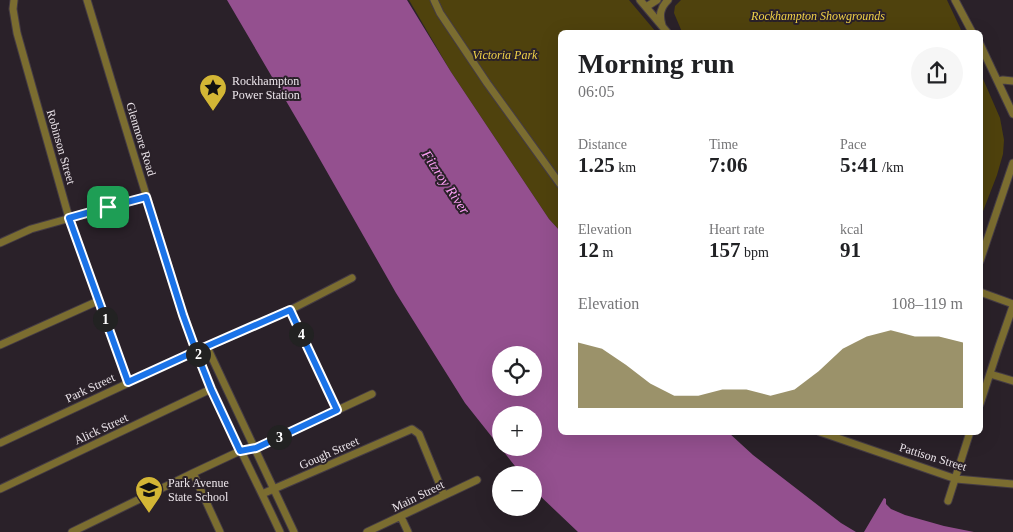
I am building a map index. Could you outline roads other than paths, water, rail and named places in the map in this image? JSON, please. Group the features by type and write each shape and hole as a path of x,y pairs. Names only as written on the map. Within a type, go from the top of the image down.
{"street":[{"name":"Robinson Street","path":"14,0 13,9 17,33 69,218 128,382"},
{"name":"Glenmore Road","path":"87,0 146,197 196,351 211,389 280,532"},
{"path":"434,0 440,13 477,68 558,181"},
{"path":"640,0 664,30"},
{"path":"646,7 657,0"},
{"path":"665,30 661,20 661,11 668,0"},
{"path":"957,2 971,30"},
{"path":"983,50 1013,114"},
{"path":"998,81 1013,81"},
{"path":"983,252 1013,165"},
{"path":"0,243 31,229 146,197"},
{"name":"Park Street","path":"0,443 128,382 290,310 352,278"},
{"path":"983,293 1013,305 983,391"},
{"path":"0,345 98,300"},
{"path":"290,310 337,410"},
{"path":"207,346 294,532"},
{"path":"990,374 1013,380"},
{"name":"Alick Street","path":"0,489 211,389"},
{"path":"72,532 240,451 256,448 372,394"},
{"name":"Gough Street","path":"262,494 412,429 419,434 444,495"},
{"name":"Pattison Street","path":"829,435 956,478 1013,483"},
{"path":"948,501 969,435"},
{"path":"193,473 220,532"},
{"name":"Main Street","path":"367,532 477,480"},
{"path":"401,517 408,532"}],"water":[{"name":"Fitzroy River","path":"227,0 407,0 451,72 549,219 558,229 558,435 731,435 753,455 841,523 856,532 578,532 542,498 542,466 515,466 507,456 542,456 542,406 492,406 492,437 465,403 396,293"},
{"path":"884,498 886,499 886,504 891,509 905,515 974,532 864,532"}],"place":[{"name":"Rockhampton Power Station","path":"213,112"},
{"name":"Park Avenue State School","path":"149,514"}],"park label":[{"name":"Rockhampton Showgrounds","path":"818,16"},
{"name":"Victoria Park","path":"505,55"}]}
